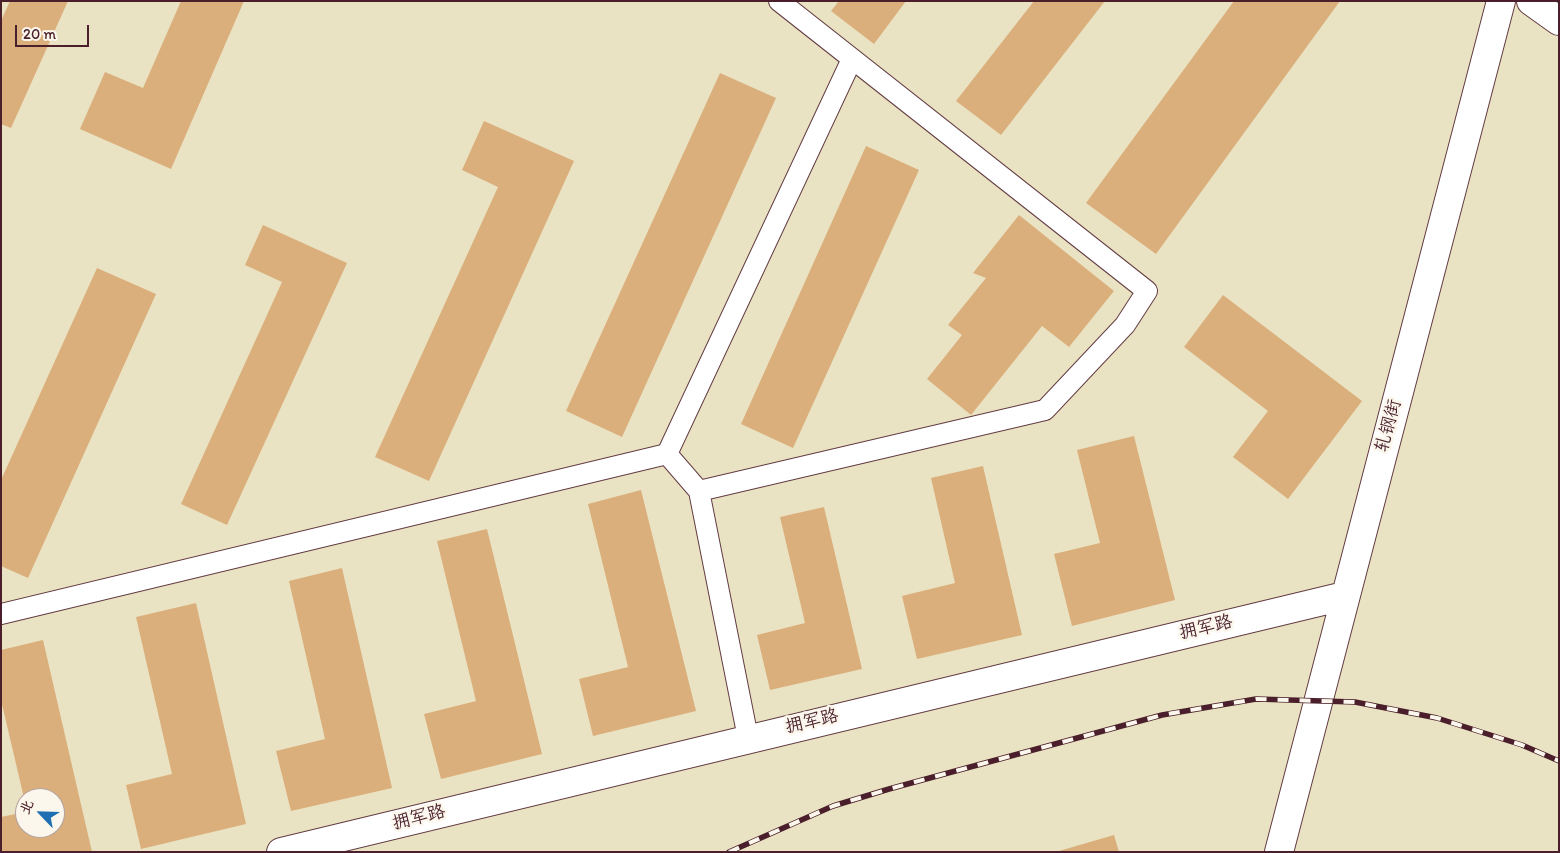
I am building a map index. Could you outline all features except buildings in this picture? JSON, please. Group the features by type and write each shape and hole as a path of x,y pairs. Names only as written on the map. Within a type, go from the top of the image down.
{"main road":[{"name":"轧钢街","path":"1279,852 1344,596 1501,1"},
{"path":"1531,1 1559,21"},
{"name":"拥军路","path":"281,852 1344,596"}],"street":[{"path":"699,492 1045,410 1125,325 1147,291 779,1"},
{"path":"667,454 852,59"},
{"path":"667,454 699,492 748,738"},
{"path":"1,614 667,454"}],"railway":[{"path":"729,852 833,806 889,789 1162,715 1256,699 1355,702 1437,718 1522,745 1559,761"}]}
